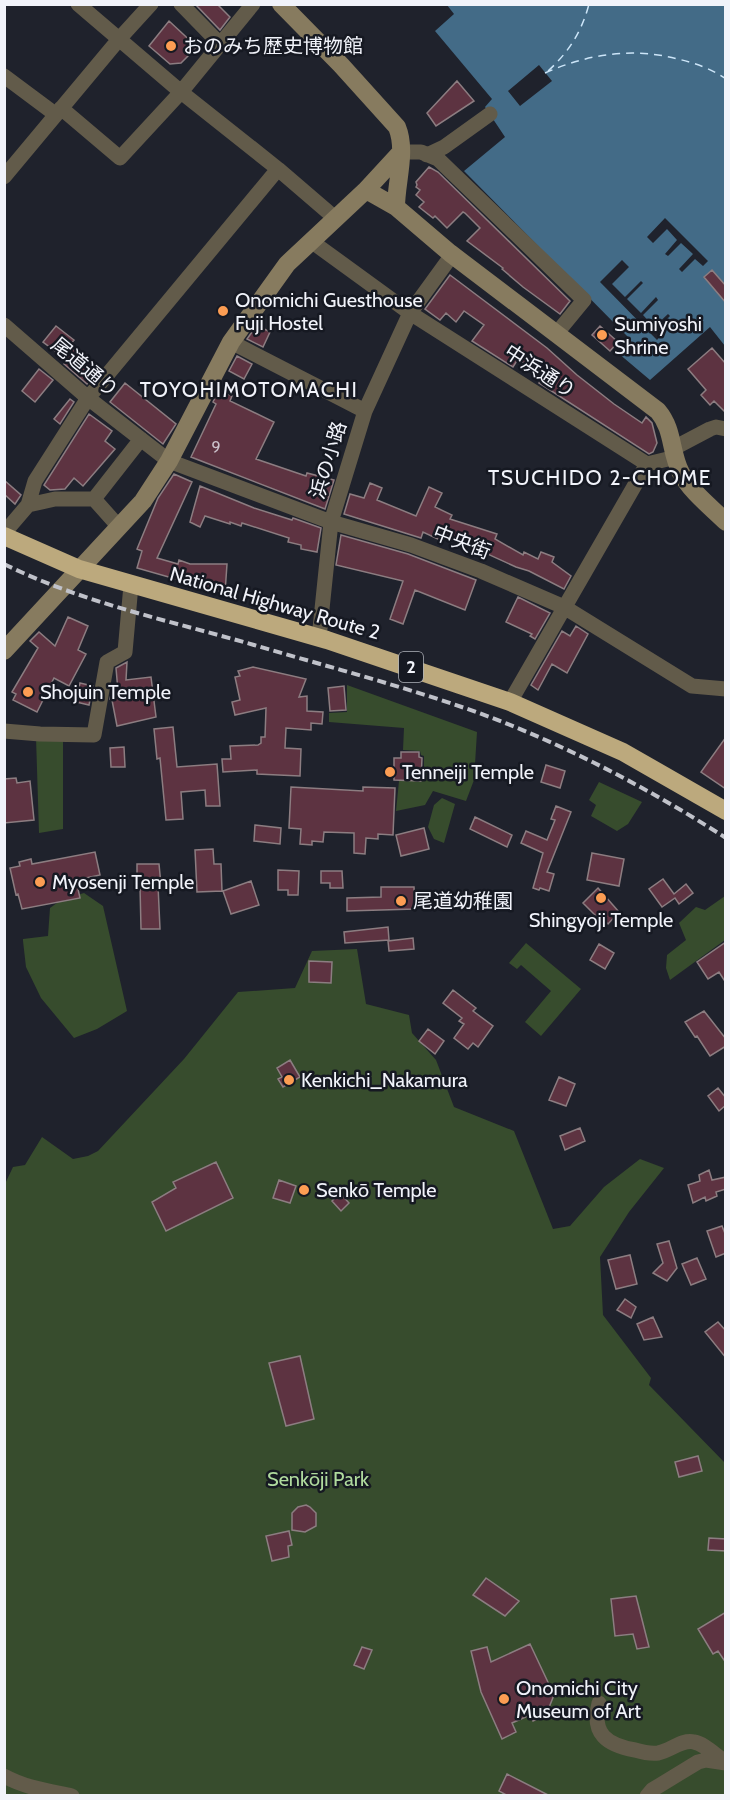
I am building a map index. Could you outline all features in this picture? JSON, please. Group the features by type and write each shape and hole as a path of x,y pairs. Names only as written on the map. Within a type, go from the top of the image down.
{"highway":[{"name":"National Highway Route 2","path":"4,535 79,569 384,658 510,702 623,752 726,811"}],"street":[{"path":"78,4 335,219"},
{"path":"4,177 151,4"},
{"path":"181,4 220,44"},
{"path":"4,76 58,111 120,158 181,92 253,4"},
{"path":"281,4 327,50 397,127 401,135 401,152 396,207"},
{"path":"427,155 444,147 490,114"},
{"path":"4,651 143,501 169,461 231,342 287,264 366,190 401,152 421,152 438,159 584,300 556,334"},
{"path":"4,535 28,505 35,481 88,398 278,169"},
{"path":"366,190 396,207 452,255 658,411 669,428 681,474 723,513"},
{"name":"中浜通り","path":"310,241 410,313 647,464"},
{"name":"浜の小路","path":"319,638 331,522 365,411 410,313 452,255"},
{"name":"尾道通り","path":"4,325 88,398 169,461"},
{"path":"231,342 365,411"},
{"path":"510,702 647,464 675,452 710,429 726,429"},
{"path":"94,499 141,440"},
{"name":"中央街","path":"169,461 331,522 421,549 481,571 564,607 692,686 726,689"},
{"path":"28,505 55,499 94,499 119,527"},
{"path":"4,731 93,735 107,662 125,652 131,585"},
{"path":"599,1703 596,1715 597,1728 604,1739 621,1748 657,1753 682,1743 693,1742 726,1763"},
{"path":"647,1796 652,1790 698,1762 706,1760 726,1763"},
{"path":"4,1776 16,1782 72,1796"}],"green space":[{"path":"347,685 477,732 474,780 466,801 433,791 425,805 396,811 399,781 424,781 424,756 420,751 403,750 404,728 329,722 329,713 347,712"},
{"path":"36,737 63,739 63,829 39,833"},
{"path":"599,782 642,802 628,824 617,831 591,816 596,805 589,800"},
{"path":"442,798 455,804 444,843 434,839 428,827 434,805"},
{"path":"84,893 103,906 127,1011 97,1029 74,1038 41,998 26,967 23,939 48,936 50,908 61,900"},
{"path":"725,896 725,940 670,980 666,968 667,955 686,940 679,923 696,907 705,910"},
{"path":"526,943 581,989 541,1036 525,1022 551,991 521,965 517,969 509,963"},
{"name":"Senkōji Park","path":"357,949 366,1004 409,1015 412,1033 436,1060 454,1107 514,1131 553,1229 570,1226 604,1187 640,1159 664,1168 629,1212 600,1257 603,1315 651,1378 649,1385 725,1463 725,1795 5,1795 4,1186 13,1167 25,1165 42,1137 73,1159 98,1151 184,1059 238,992 295,988 312,951"}],"water":[{"path":"447,5 725,5 725,346 710,327 650,380 618,353 629,338 464,171 505,137 485,107 492,99 435,31 454,14"}],"pier":[{"path":"539,65 552,81 520,106 508,91"},
{"path":"665,218 708,261 703,266 695,259 682,272 679,269 693,254 681,243 668,256 665,254 677,240 667,229 653,243 647,237"},
{"path":"622,260 629,267 612,284 625,297 641,281 643,283 627,299 641,313 656,297 658,300 643,315 654,327 668,314 670,316 657,329 662,334 657,340 600,282"}],"building":[{"path":"195,4 217,4 230,17 220,30"},
{"name":"おのみち歴史博物館","path":"169,21 197,47 181,63 170,64 149,46"},
{"path":"457,81 474,101 436,126 427,113"},
{"path":"429,167 438,172 570,301 560,314 467,241 480,228 465,213 463,212 447,228 435,216 433,218 419,207 424,202 416,195 420,190 416,187 416,182"},
{"path":"712,270 726,286 726,303 704,277"},
{"path":"450,275 547,348 614,404 642,423 646,417 652,423 657,443 653,452 649,454 539,383 543,376 518,359 513,367 472,341 484,325 464,311 456,322 446,313 440,320 425,309"},
{"path":"257,325 270,332 263,347 247,339"},
{"path":"56,326 74,340 69,346 99,369 87,384 64,364 67,360 43,342"},
{"path":"600,326 618,342 610,351 592,335"},
{"path":"712,348 726,364 726,413 714,401 710,405 701,395 706,390 688,369"},
{"path":"237,356 252,364 244,379 229,371"},
{"path":"39,369 53,380 35,402 22,391"},
{"path":"125,383 176,424 163,444 110,402"},
{"path":"219,390 232,396 230,401 274,422 256,459 306,476 307,473 334,480 325,509 191,457 216,404 213,402"},
{"path":"70,399 74,402 60,424 54,419"},
{"path":"89,414 112,431 105,441 115,449 83,486 74,478 65,489 50,490 44,485"},
{"path":"174,474 192,482 157,558 178,564 179,560 190,564 227,564 225,593 137,568 142,551 137,549 158,498"},
{"path":"4,480 21,495 15,504 4,494"},
{"path":"370,483 382,488 377,500 416,516 429,487 442,493 435,507 452,515 450,519 497,534 495,539 523,555 524,552 538,559 541,552 554,557 552,562 571,576 564,589 444,534 442,541 423,532 421,538 344,514 350,494 364,498"},
{"path":"200,486 254,508 321,528 317,552 301,549 301,545 288,542 289,538 242,523 241,526 230,522 230,524 205,516 200,527 190,522"},
{"path":"341,535 408,554 476,580 465,610 415,590 403,624 390,619 403,581 336,565"},
{"path":"518,597 550,613 535,639 530,636 532,634 506,622"},
{"path":"68,617 88,626 78,650 86,654 69,686 54,678 37,712 13,700 16,694 12,692 38,648 30,641 39,632 55,646"},
{"path":"576,626 588,634 567,673 552,664 538,690 531,685 562,631 570,636"},
{"path":"127,662 126,680 151,677 156,717 117,726 110,699 112,690 118,691 116,668"},
{"path":"253,667 306,679 299,697 307,696 307,711 323,712 322,724 311,723 311,730 286,728 285,748 301,749 300,776 257,774 257,770 223,772 222,759 231,759 230,746 258,745 261,743 261,737 265,737 266,708 235,715 232,702 240,700 235,677 240,676 238,671"},
{"path":"80,683 93,686 89,705 76,702"},
{"path":"344,686 346,710 330,711 328,688"},
{"path":"173,727 177,767 217,764 220,806 206,806 205,790 181,792 183,819 166,820 160,758 157,759 154,729"},
{"path":"726,737 726,789 701,772"},
{"path":"124,747 125,767 111,767 110,748"},
{"path":"401,752 419,752 419,757 422,758 421,781 394,780 394,758 401,758"},
{"path":"546,765 565,771 560,788 541,782"},
{"path":"16,778 17,783 30,781 34,820 4,823 4,779"},
{"path":"291,787 363,791 363,787 395,788 393,835 378,834 378,839 366,838 365,854 354,853 354,833 324,832 323,842 312,841 312,845 300,844 301,829 289,828"},
{"path":"556,806 571,812 547,872 554,874 549,891 540,888 539,890 533,888 543,853 521,843 526,831 547,840 555,820 551,819"},
{"path":"475,817 512,835 507,847 470,829"},
{"path":"255,825 281,828 280,844 254,841"},
{"path":"424,828 429,849 401,856 396,835"},
{"path":"213,849 214,864 221,864 222,891 197,892 195,850"},
{"path":"95,852 100,875 76,880 80,898 22,909 18,894 16,895 10,868 20,866 19,862 31,859 32,864"},
{"path":"592,853 624,859 619,886 587,880"},
{"path":"137,864 159,864 160,929 141,929"},
{"path":"278,870 299,871 298,895 288,895 288,890 278,890"},
{"path":"321,871 342,871 343,888 330,888 330,883 321,883"},
{"path":"663,879 674,894 686,884 693,893 679,904 675,898 662,907 649,889"},
{"path":"251,881 259,905 231,914 223,891"},
{"path":"381,887 414,887 415,909 347,911 347,898 381,897"},
{"path":"598,888 619,912 608,924 605,921 603,923 583,903"},
{"path":"388,927 389,940 345,943 344,932"},
{"path":"413,938 414,949 389,951 388,941"},
{"path":"726,942 726,983 719,972 708,979 697,962"},
{"path":"599,944 614,953 605,969 590,960"},
{"path":"309,961 332,962 331,983 309,982"},
{"path":"453,990 476,1008 473,1011 493,1026 478,1047 473,1043 468,1049 454,1038 464,1024 459,1021 462,1018 443,1003"},
{"path":"704,1011 726,1039 726,1046 710,1056 685,1022"},
{"path":"428,1029 444,1041 435,1054 419,1041"},
{"path":"290,1060 300,1077 283,1087 278,1079 282,1077 277,1068"},
{"path":"559,1077 575,1084 566,1106 549,1100"},
{"path":"718,1088 726,1098 726,1105 719,1111 708,1096"},
{"path":"580,1128 585,1141 565,1150 560,1136"},
{"path":"216,1162 233,1198 166,1231 152,1202 176,1188 173,1182"},
{"path":"709,1170 712,1180 726,1177 726,1189 716,1192 717,1196 706,1201 705,1197 693,1203 688,1185 700,1181 699,1175"},
{"path":"279,1180 296,1186 290,1203 273,1198"},
{"path":"340,1193 349,1203 341,1211 332,1201"},
{"path":"722,1226 726,1236 726,1253 716,1257 707,1231"},
{"path":"669,1241 677,1268 667,1281 653,1273 663,1263 657,1244"},
{"path":"630,1255 637,1284 616,1289 608,1260"},
{"path":"697,1258 706,1279 691,1285 682,1264"},
{"path":"625,1299 636,1307 631,1318 617,1310"},
{"path":"653,1317 662,1337 644,1340 637,1324"},
{"path":"718,1322 726,1331 726,1358 705,1332"},
{"path":"300,1356 314,1419 286,1426 269,1363"},
{"path":"698,1456 702,1471 679,1477 675,1462"},
{"path":"306,1505 316,1513 316,1526 305,1532 292,1530 292,1513 298,1507"},
{"path":"289,1531 292,1545 288,1546 289,1557 272,1561 266,1536"},
{"path":"709,1538 726,1539 726,1551 708,1550"},
{"path":"486,1578 519,1601 505,1616 473,1595"},
{"path":"636,1596 649,1647 637,1649 633,1634 615,1636 611,1599"},
{"path":"726,1612 726,1663 718,1651 713,1654 698,1629"},
{"path":"530,1644 554,1695 546,1715 533,1721 530,1715 512,1723 516,1732 502,1739 481,1692 471,1651 487,1647 491,1662"},
{"path":"362,1647 372,1650 364,1669 354,1665"},
{"path":"507,1774 550,1796 508,1796 499,1791"}],"ferry route":[{"path":"548,71 574,40 589,4"},
{"path":"545,73 594,57 644,53 691,62 726,79"}],"railway":[{"path":"4,564 34,578 96,600 424,694 479,713 575,753 667,802 726,838"}],"place":[{"name":"おのみち歴史博物館","path":"171,46"},
{"name":"Onomichi Guesthouse Fuji Hostel","path":"223,311"},
{"name":"Sumiyoshi Shrine","path":"602,335"},
{"name":"Shojuin Temple","path":"28,692"},
{"name":"Tenneiji Temple","path":"390,772"},
{"name":"Myosenji Temple","path":"40,882"},
{"name":"Shingyoji Temple","path":"601,898"},
{"name":"尾道幼稚園","path":"401,901"},
{"name":"Kenkichi_Nakamura","path":"289,1080"},
{"name":"Senkō Temple","path":"304,1190"},
{"name":"Onomichi City Museum of Art","path":"504,1699"}],"district":[{"name":"TOYOHIMOTOMACHI","path":"249,389"},
{"name":"TSUCHIDO 2-CHOME","path":"600,477"}]}
